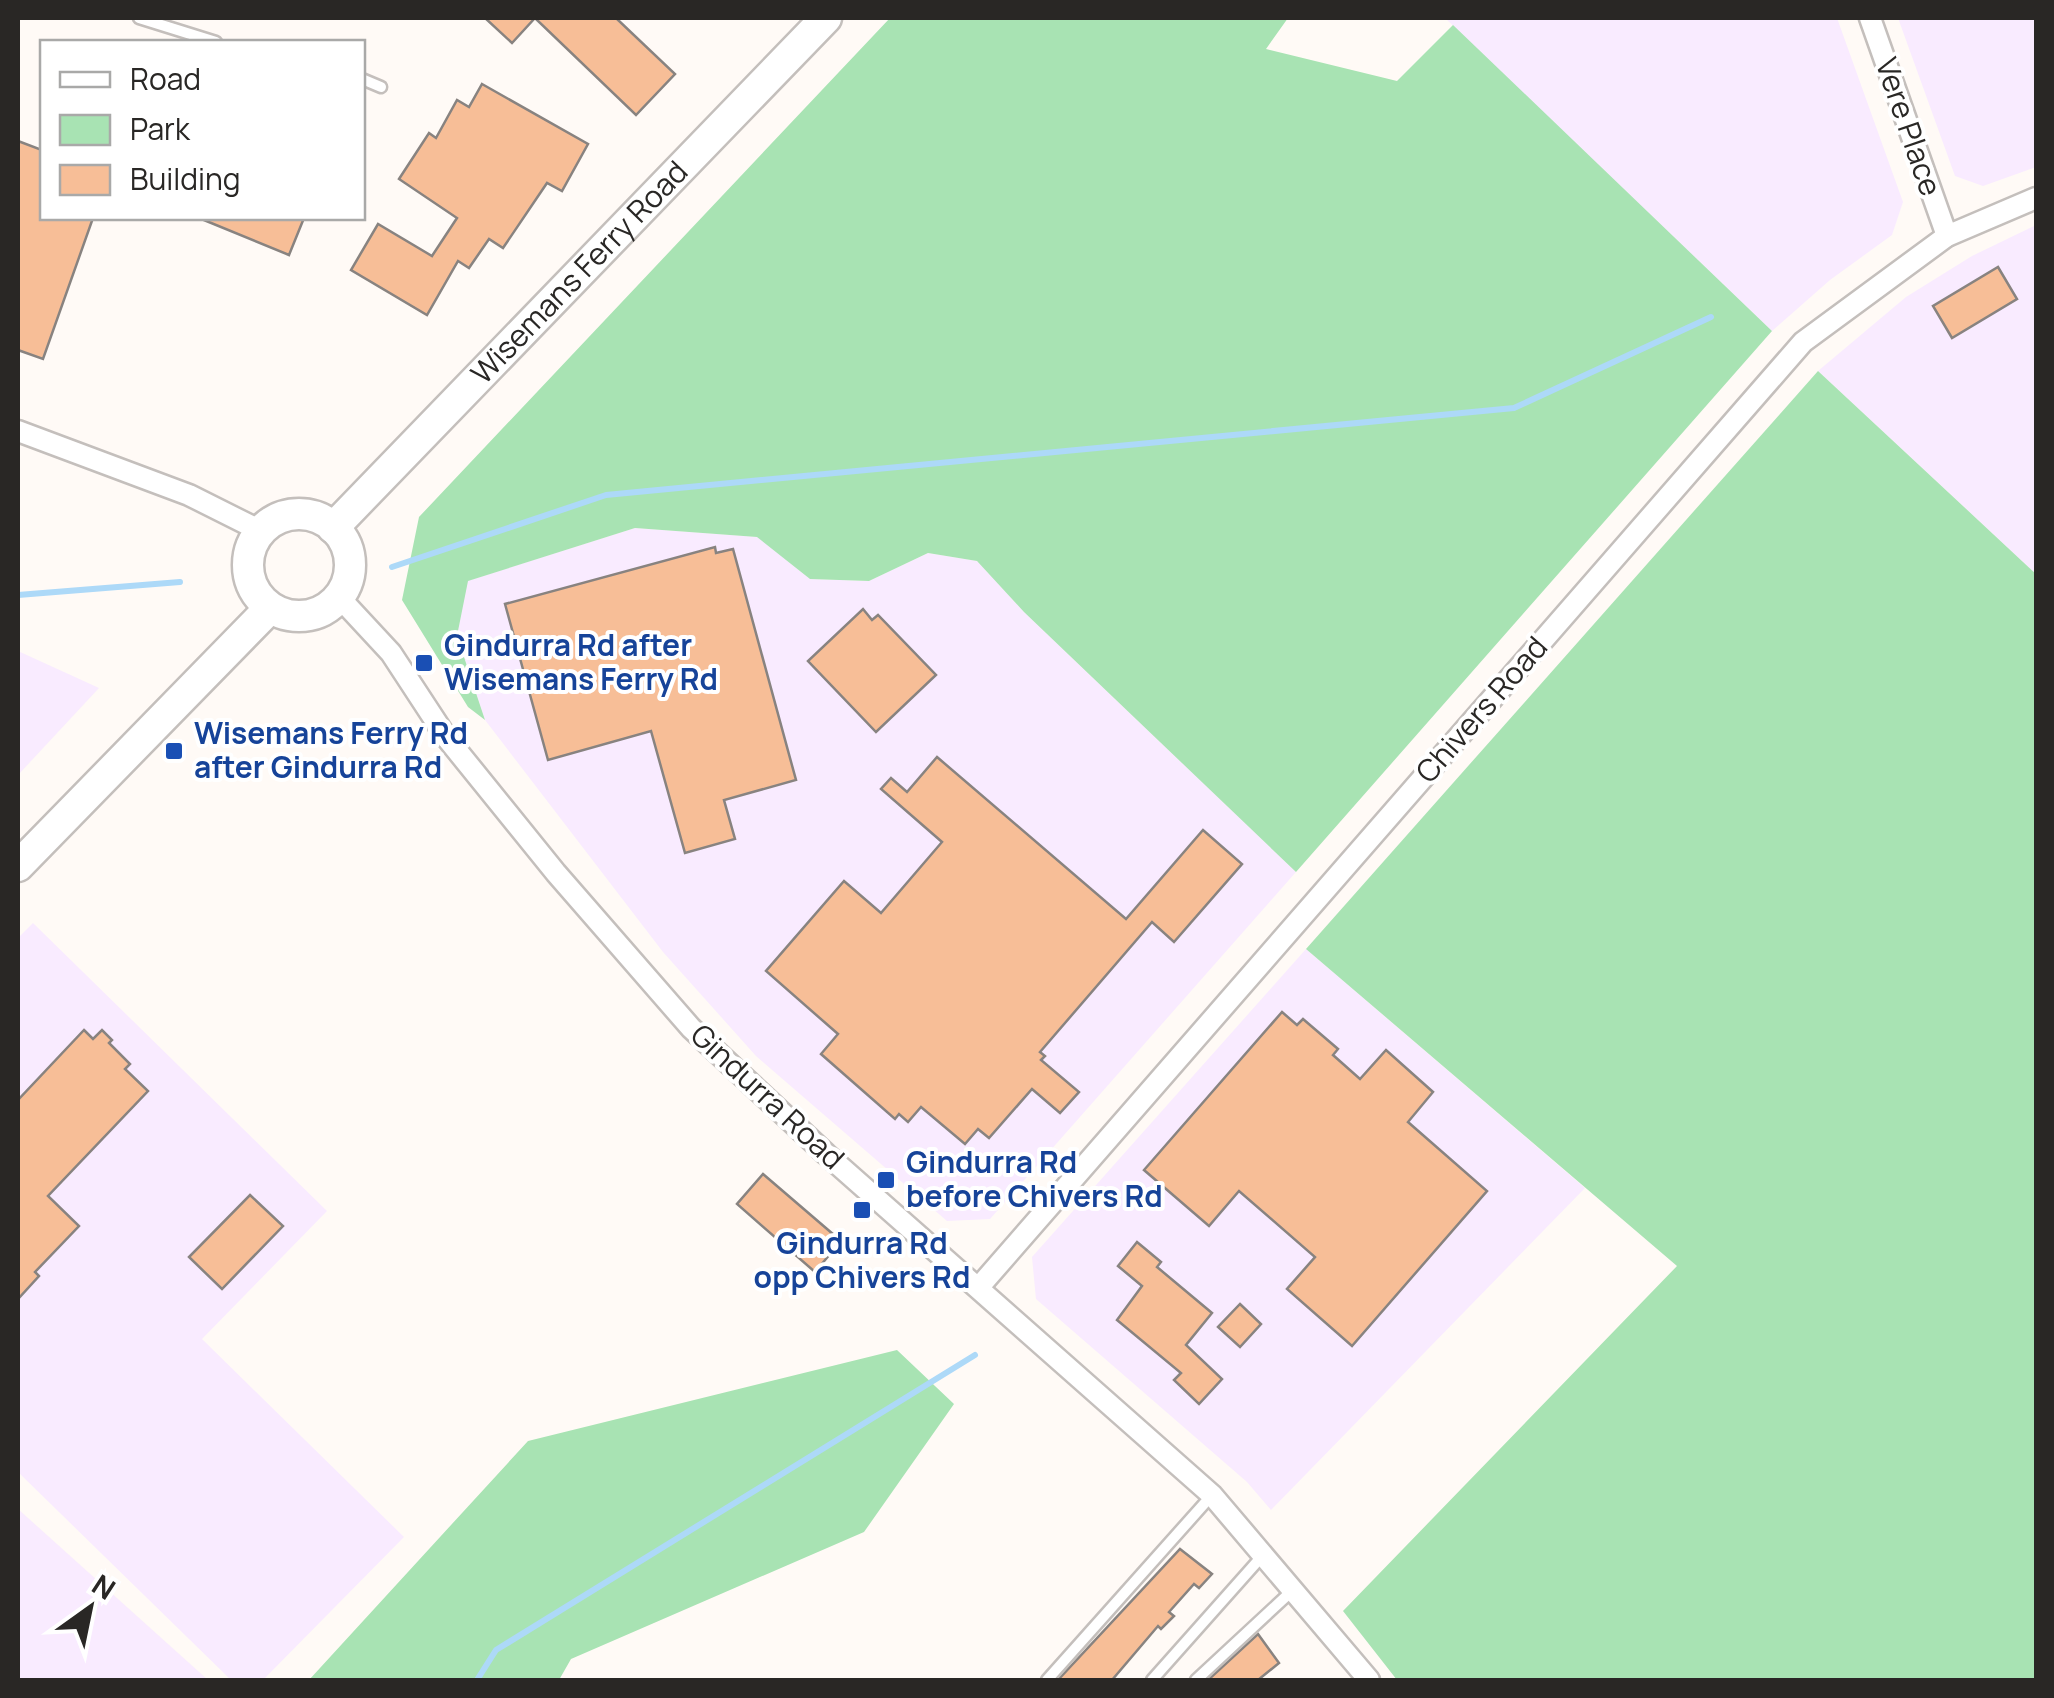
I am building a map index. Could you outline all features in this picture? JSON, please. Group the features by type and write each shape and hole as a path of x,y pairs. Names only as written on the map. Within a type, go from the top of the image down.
{"main road":[{"name":"Wisemans Ferry Road","path":"333,528 826,18"},
{"path":"288,515 320,519 333,528 343,540 350,569 339,597 314,614 284,614 270,608 252,586 248,572 248,558 261,531 288,515"},
{"path":"18,866 270,608"}],"street":[{"name":"Vere Place","path":"1870,18 1947,236"},
{"name":"Chivers Road","path":"979,1287 1803,342 1874,286 1947,236 2036,198"},
{"path":"18,431 188,495 261,531"},
{"name":"Gindurra Road","path":"339,597 391,653 446,737 556,873 692,1028 826,1154 1212,1495 1370,1680"}],"lane":[{"path":"139,18 210,40"},
{"path":"365,80 381,87"},
{"path":"1047,1680 1212,1495"},
{"path":"1152,1680 1264,1554"},
{"path":"1196,1680 1294,1588"}],"shaded area":[{"path":"1445,18 1837,18 1903,202 1892,235 1830,280 1772,331"},
{"path":"1898,18 2036,18 2036,167 1983,186 1955,176"},
{"path":"2036,225 2036,574 1818,371 1906,297 1972,256"},
{"path":"635,528 758,537 810,579 869,581 928,553 977,561 1024,612 1296,872 990,1219 947,1221 756,1056 663,952 485,720 457,636 467,581"},
{"path":"18,651 99,688 18,775"},
{"path":"33,923 327,1211 202,1339 404,1537 263,1680 231,1680 18,1472 18,938"},
{"path":"1306,949 1585,1188 1271,1510 1247,1482 1036,1299 1032,1257"},
{"path":"18,1509 208,1680 18,1680"}],"green space":[{"path":"890,18 1288,18 1266,49 1397,81 1453,25 1772,331 1296,872 1024,612 977,561 928,553 869,581 810,579 757,537 635,528 468,581 457,636 485,720 468,707 402,600 419,517"},
{"path":"1818,371 2036,574 2036,1679 1397,1680 1343,1611 1677,1266 1306,949"},
{"path":"897,1350 954,1404 864,1532 571,1659 559,1680 309,1680 528,1441"}],"building":[{"path":"485,18 535,18 512,43"},
{"path":"535,18 616,18 675,74 636,115"},
{"path":"482,84 588,144 562,191 547,183 503,248 489,239 469,268 458,261 427,315 351,270 378,224 432,256 457,218 399,179 429,133 436,138 457,100 469,107"},
{"path":"18,141 40,149 40,220 92,220 43,359 18,350"},
{"path":"204,220 303,220 289,255"},
{"path":"1998,267 2017,299 1952,338 1933,306"},
{"path":"715,547 716,553 733,549 796,780 724,800 735,839 685,853 651,731 548,760 505,604"},
{"path":"863,609 872,620 878,615 936,675 876,732 808,661"},
{"path":"937,757 1126,919 1203,830 1242,864 1174,942 1152,922 1040,1052 1045,1056 1041,1060 1079,1092 1060,1113 1032,1089 989,1138 978,1129 965,1144 921,1107 908,1122 899,1114 895,1119 821,1054 838,1034 766,971 844,881 881,913 942,842 881,789 891,778 907,792"},
{"path":"1282,1012 1297,1025 1303,1019 1338,1049 1333,1055 1360,1079 1386,1050 1433,1092 1408,1122 1487,1191 1352,1346 1287,1289 1315,1257 1239,1191 1209,1226 1144,1170"},
{"path":"84,1030 93,1039 102,1030 130,1064 125,1069 148,1091 48,1196 79,1226 35,1272 39,1276 18,1299 18,1100"},
{"path":"763,1174 841,1241 815,1272 737,1204"},
{"path":"250,1195 283,1226 222,1289 189,1257"},
{"path":"1137,1242 1161,1262 1157,1267 1212,1313 1186,1345 1222,1379 1199,1404 1174,1380 1181,1373 1117,1320 1142,1286 1118,1266"},
{"path":"1240,1304 1261,1324 1240,1347 1218,1327"},
{"path":"1180,1549 1212,1574 1199,1588 1194,1584 1169,1612 1174,1616 1161,1629 1158,1626 1112,1680 1058,1680"},
{"path":"1258,1634 1279,1663 1258,1680 1208,1680"}],"waterway":[{"path":"392,567 606,495 1514,408 1711,317"},
{"path":"18,595 180,582"},
{"path":"477,1680 496,1650 975,1355"}],"place":[{"name":"Gindurra Rd after Wisemans Ferry Rd","path":"424,663"},
{"name":"Wisemans Ferry Rd after Gindurra Rd","path":"174,751"},
{"name":"Gindurra Rd before Chivers Rd","path":"886,1180"},
{"name":"Gindurra Rd opp Chivers Rd","path":"862,1210"}]}
